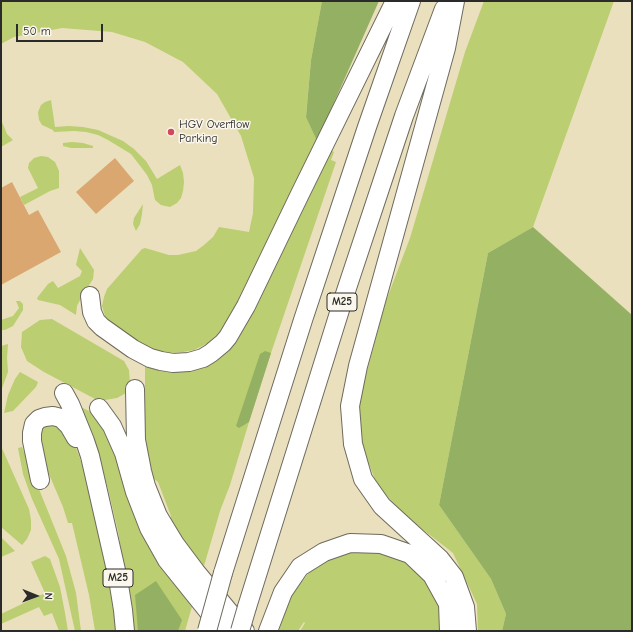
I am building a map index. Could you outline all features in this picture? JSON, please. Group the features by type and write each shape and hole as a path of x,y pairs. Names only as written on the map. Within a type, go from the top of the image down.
{"highway":[{"path":"90,296 92,312 102,327 133,349 150,358 173,363 189,362 203,358 223,343 246,306 395,1"},
{"name":"M25","path":"207,631 223,573 303,320 411,1"},
{"name":"M25","path":"240,631 337,319 396,138 448,1"},
{"name":"M25","path":"455,1 446,48 360,358 350,406 353,444 363,479 382,506 440,559 454,577 465,607 467,631"},
{"path":"136,389 136,440 146,486 158,516 175,544 196,572 245,631"},
{"name":"M25","path":"64,393 70,404 90,456 118,578 125,631"},
{"path":"99,408 112,426 124,454 135,492 149,528 167,560 224,631"},
{"name":"M25","path":"40,480 32,441 32,433 34,424 39,419 53,416 61,418 69,426 84,452 94,475"},
{"path":"268,631 283,592 300,567 324,552 350,543 381,544 410,554 432,575 448,604 449,631"}],"green space":[{"path":"1,1 322,1 311,60 306,116 317,141 283,216 232,312 222,329 210,342 194,350 183,352 169,353 158,350 156,355 116,328 105,316 102,306 107,289 142,249 145,248 169,255 178,255 196,251 213,237 219,227 249,232 253,213 254,178 241,136 217,94 183,62 145,42 112,32 62,28 14,37 1,44"},
{"path":"322,1 379,1 317,141 306,117 311,60"},
{"path":"484,1 614,1 533,227 488,253 439,505 491,579 506,614 502,631 478,631 477,604 453,553 408,518 378,487 362,446 357,408 386,301 410,238 465,52"},
{"path":"51,100 55,127 69,126 98,130 123,141 146,161 157,179 180,165 184,182 181,198 177,203 170,207 161,205 155,200 152,185 147,175 131,154 108,140 98,135 86,132 54,132 53,130 42,125 39,120 38,112 41,105"},
{"path":"1,122 7,134 13,140 1,147"},
{"path":"63,143 83,143 93,146 93,148 71,148 63,146"},
{"path":"331,150 334,152 331,160 336,162 271,353 230,485 220,511 204,566 174,533 168,524 171,516 158,482 150,476 144,451 143,395 145,387 145,366 148,363 210,363"},
{"path":"41,156 48,157 55,162 59,171 59,188 50,191 24,205 20,197 38,188 28,168 29,163 34,158"},
{"path":"143,204 140,224 136,231 133,224 134,218"},
{"path":"533,227 632,315 632,631 502,631 506,614 491,579 439,505 488,253"},
{"path":"80,248 94,270 93,279 77,306 76,315 60,305 38,300 37,298 48,284 53,281 58,288 80,276 82,271 76,265"},
{"path":"16,301 20,301 23,304 23,310 13,326 5,330 1,330 1,320 13,316 19,308"},
{"path":"52,319 124,361 129,370 130,383 126,393 117,398 99,401 44,372 27,361 21,347 22,332 40,320"},
{"path":"8,344 8,372 1,391 1,346"},
{"path":"265,351 271,353 249,422 239,428 236,426 260,354"},
{"path":"20,372 38,382 36,387 13,411 4,413 8,395"},
{"path":"77,405 95,414 105,423 193,603 185,631 132,631 130,603 118,531 108,489 96,447"},
{"path":"55,423 75,445 82,464 90,491 112,593 117,631 95,631 89,595 72,523 68,523 63,507 43,460 38,430 43,425"},
{"path":"1,446 29,509 31,530 27,539 22,545 1,527"},
{"path":"22,447 66,556 76,593 81,631 75,631 59,559 32,499 23,474 18,448"},
{"path":"1,537 15,551 1,557"},
{"path":"361,549 383,551 403,560 421,573 434,591 442,613 443,631 300,631 305,623 304,622 298,631 279,631 291,595 313,568 340,553"},
{"path":"45,556 50,559 60,587 68,631 59,631 52,613 44,616 39,607 1,624 1,614 45,593 31,562"},
{"path":"156,581 182,620 178,631 138,631 135,595"}],"building":[{"path":"115,158 134,181 96,214 76,192"},
{"path":"12,182 29,215 38,210 61,252 1,285 1,188"}],"place":[{"name":"HGV Overflow Parking","path":"171,132"}]}
